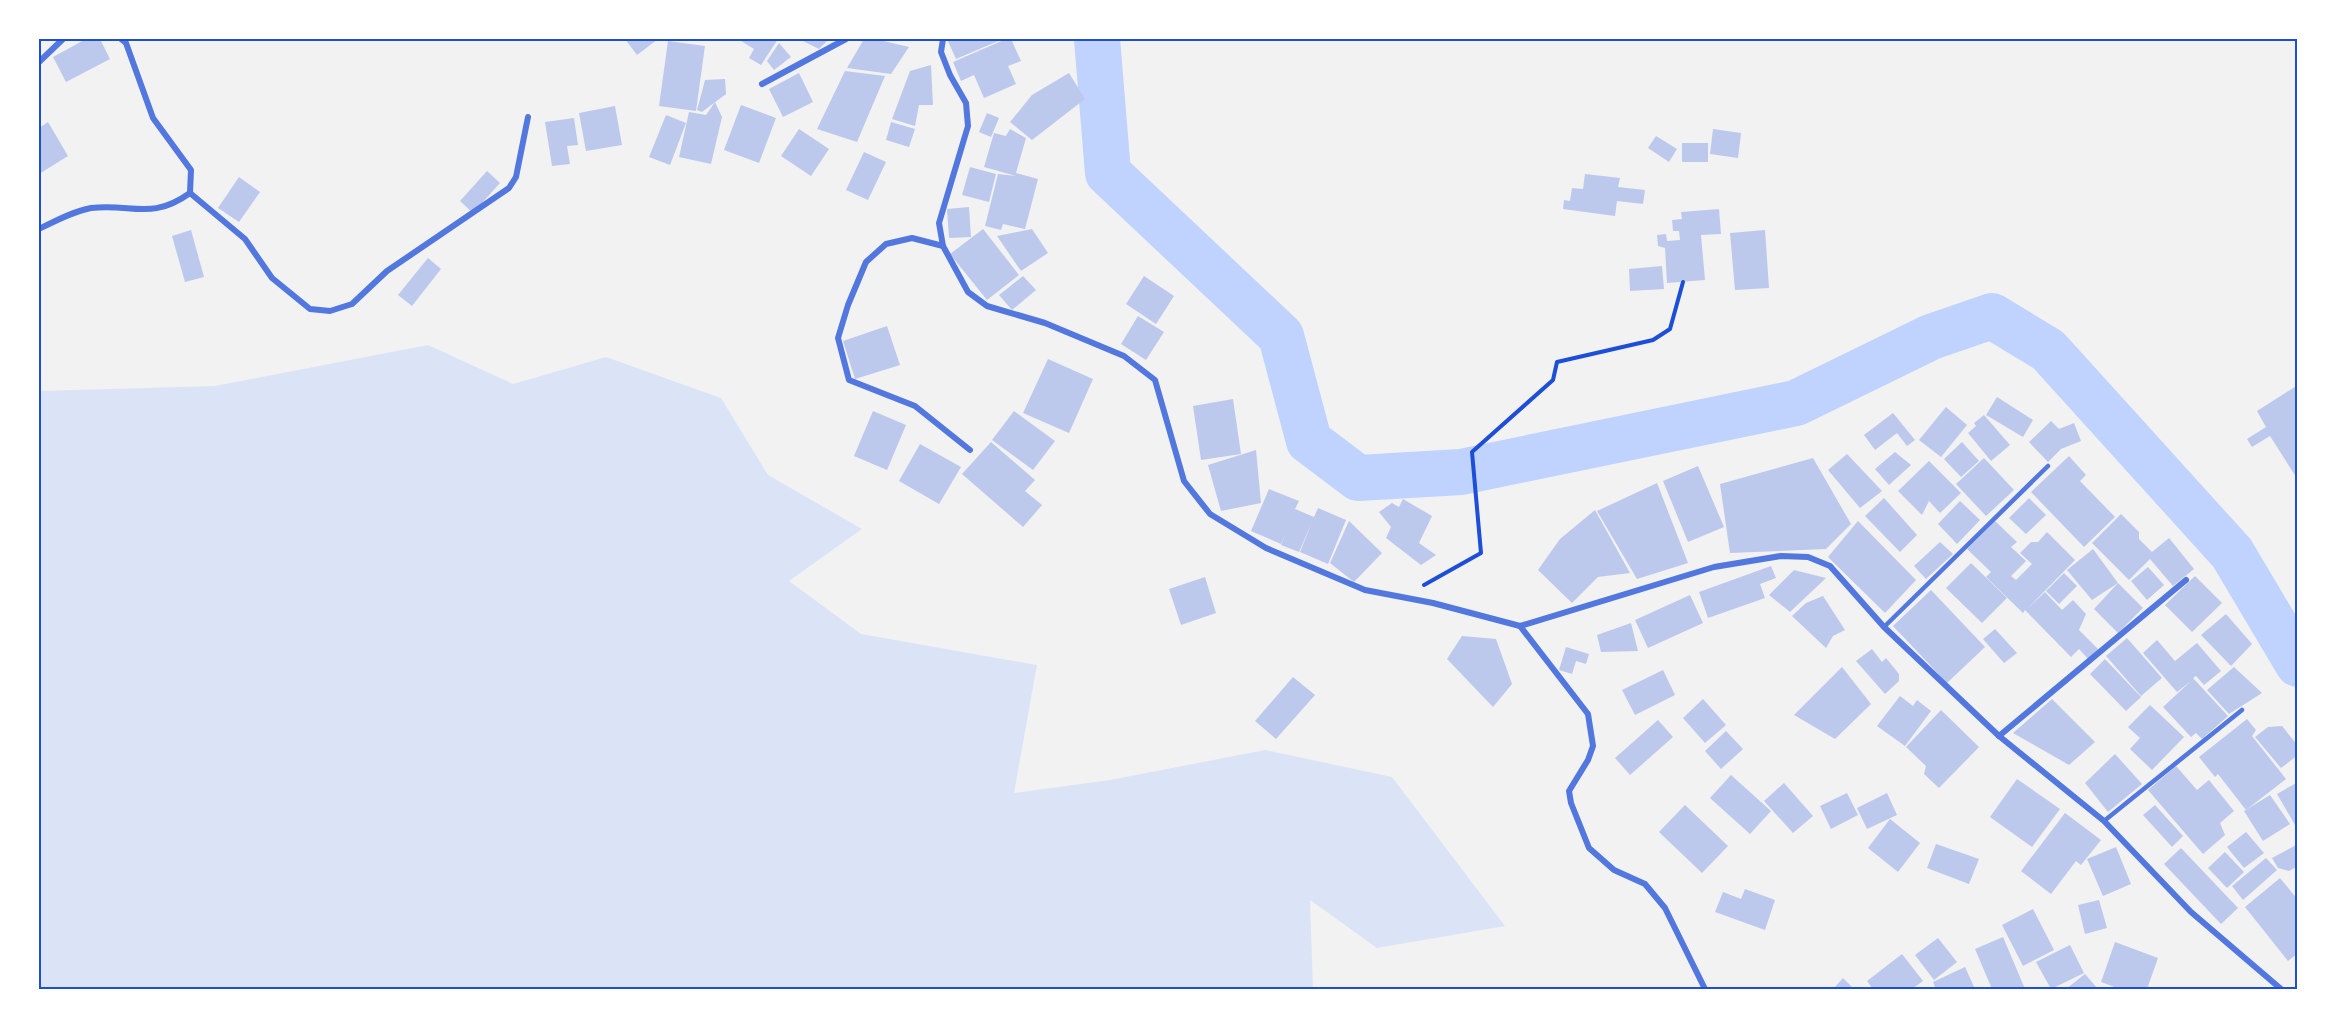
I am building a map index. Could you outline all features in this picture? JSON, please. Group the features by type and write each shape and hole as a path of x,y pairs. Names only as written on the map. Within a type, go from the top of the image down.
{"street":[{"path":"39,62 63,39"},
{"path":"121,39 126,43 153,118 191,170 190,193"},
{"path":"762,84 846,39"},
{"path":"943,39 941,52 950,75 966,103 968,126 939,223 943,246 968,292 987,306 1045,323 1124,356 1155,380 1184,481 1210,514 1266,548 1365,590 1520,626 1714,567 1781,556 1808,557 1830,566 1884,627 2000,736 2104,821 2191,912 2281,989"},
{"path":"190,193 245,239 272,278 310,309 330,311 352,304 387,271 487,206 509,188 516,177 528,117"},
{"path":"39,229 91,208 153,210 174,205 190,193"},
{"path":"943,246 912,238 886,244 866,262 848,305 838,338 849,380 915,406 970,450"},
{"path":"2000,736 2186,580"},
{"path":"1520,626 1588,714 1593,746 1588,760 1569,790 1571,803 1589,848 1614,870 1645,884 1665,908 1705,989"}],"lane":[{"path":"1884,627 2048,466"},
{"path":"2104,821 2242,710"}],"path":[{"path":"1403,597 1481,553 1472,452 1553,380 1557,362 1653,340 1670,329 1683,282"}],"shaded area":[{"path":"428,345 513,384 606,357 721,398 768,475 862,529 789,581 861,634 1037,665 1014,793 1110,780 1265,750 1392,777 1505,926 1377,948 1310,900 1313,989 39,989 39,391 215,386"}],"building":[{"path":"86,39 100,39 110,59 66,82 53,57"},
{"path":"625,39 658,39 637,55"},
{"path":"738,39 778,39 761,65 749,58 754,49"},
{"path":"799,39 829,39 819,49"},
{"path":"864,39 875,39 909,47 891,74 847,68"},
{"path":"947,39 1003,39 956,59"},
{"path":"1006,39 1011,39 1021,61 1008,66 1016,84 984,98 974,75 961,81 953,62"},
{"path":"668,41 705,46 696,111 659,106"},
{"path":"779,43 791,57 774,70 767,61"},
{"path":"931,65 933,105 919,105 915,126 892,119 910,71"},
{"path":"845,71 885,76 857,142 817,129"},
{"path":"799,73 813,102 783,117 769,89"},
{"path":"1069,73 1085,99 1032,140 1010,122 1032,95"},
{"path":"725,79 726,94 702,112 697,110 705,80"},
{"path":"715,102 722,117 711,164 679,157 689,112 706,115"},
{"path":"741,105 776,118 759,163 724,150"},
{"path":"615,106 622,145 586,151 579,113"},
{"path":"987,113 999,118 991,137 979,132"},
{"path":"666,115 686,123 670,165 649,157"},
{"path":"574,118 578,145 567,146 570,164 552,166 545,122"},
{"path":"48,122 68,156 39,174 39,128"},
{"path":"891,122 915,129 909,147 886,140"},
{"path":"799,129 829,149 811,176 781,156"},
{"path":"1010,129 1026,138 1016,173 1038,179 1025,229 1003,224 1001,230 985,226 998,174 1016,176 984,167 994,133 1006,136"},
{"path":"1713,129 1741,133 1738,158 1710,154"},
{"path":"1656,136 1677,149 1669,162 1648,148"},
{"path":"1682,143 1708,143 1708,162 1682,162"},
{"path":"864,152 886,162 868,200 846,190"},
{"path":"970,167 996,174 989,202 962,195"},
{"path":"487,171 500,183 473,213 460,201"},
{"path":"1585,174 1620,178 1618,187 1645,190 1643,204 1617,201 1615,216 1563,209 1564,200 1570,201 1572,188 1583,189"},
{"path":"239,177 260,192 239,222 218,208"},
{"path":"969,207 971,237 949,238 947,209"},
{"path":"1719,209 1721,234 1701,235 1705,280 1667,283 1665,248 1658,246 1657,235 1666,234 1667,241 1680,240 1679,231 1673,231 1672,220 1682,219 1681,212"},
{"path":"983,229 1019,275 987,300 950,254"},
{"path":"1032,229 1048,253 1021,271 997,236"},
{"path":"191,230 204,277 185,282 172,236"},
{"path":"1765,230 1769,288 1735,290 1730,233"},
{"path":"428,258 441,269 412,306 398,295"},
{"path":"1662,266 1664,289 1630,291 1629,269"},
{"path":"1023,276 1036,290 1012,310 999,295"},
{"path":"1144,276 1174,296 1156,324 1126,304"},
{"path":"1138,316 1164,332 1146,360 1121,344"},
{"path":"887,326 900,365 855,379 843,341"},
{"path":"1048,359 1093,379 1069,433 1023,413"},
{"path":"2298,385 2298,480 2270,436 2252,447 2247,439 2266,427 2257,411"},
{"path":"1997,397 2033,420 2023,437 1986,415"},
{"path":"1233,399 1241,454 1201,460 1193,406"},
{"path":"1946,407 1967,425 1941,457 1919,440"},
{"path":"873,411 906,425 887,470 854,456"},
{"path":"1014,411 1055,441 1033,470 992,440"},
{"path":"1893,413 1915,440 1907,446 1897,433 1875,450 1864,435"},
{"path":"1984,415 2010,445 1991,461 1968,433 1976,426 1974,423"},
{"path":"2051,421 2059,429 2074,423 2081,441 2061,449 2048,462 2029,442"},
{"path":"991,442 1035,480 1025,491 1042,505 1023,527 962,474"},
{"path":"1962,442 1979,461 1961,477 1944,459"},
{"path":"920,444 961,467 939,504 899,481"},
{"path":"1256,450 1261,503 1221,511 1208,465"},
{"path":"1895,452 1911,465 1889,485 1875,469"},
{"path":"1847,454 1882,491 1860,508 1828,470"},
{"path":"2069,456 2086,475 2080,481 2115,517 2084,547 2031,492"},
{"path":"1813,458 1851,524 1826,549 1730,553 1720,484"},
{"path":"1984,458 2014,490 1986,516 1956,484"},
{"path":"1929,461 1961,493 1940,513 1929,501 1922,515 1898,491"},
{"path":"1698,466 1724,527 1688,542 1663,481"},
{"path":"1657,483 1688,563 1637,579 1597,511"},
{"path":"1269,489 1299,501 1295,509 1314,517 1318,508 1346,520 1328,564 1300,552 1312,522 1299,552 1281,545 1285,535 1281,544 1251,531"},
{"path":"1884,498 1917,535 1900,552 1865,516"},
{"path":"2029,498 2046,515 2026,534 2009,518"},
{"path":"1403,499 1432,516 1419,543 1436,555 1421,565 1386,538 1391,527 1379,512 1392,503 1399,507"},
{"path":"1960,501 1980,520 1957,544 1938,524"},
{"path":"1595,510 1630,573 1598,577 1572,603 1538,570 1560,539"},
{"path":"2121,514 2139,532 2139,539 2152,552 2169,538 2194,569 2173,586 2150,559 2129,580 2092,543"},
{"path":"1349,521 1382,553 1354,582 1330,563"},
{"path":"1858,521 1916,580 1885,613 1828,557"},
{"path":"1995,521 2017,542 2011,547 2026,561 2011,576 2016,580 2032,564 2020,553 2031,542 2038,542 2047,532 2075,560 2028,608 2045,592 2062,610 2073,600 2086,614 2079,630 2099,650 2089,660 2079,649 2071,657 2025,610 2023,613 1986,577 1991,572 1967,549"},
{"path":"1940,542 1953,554 1926,579 1914,566"},
{"path":"2093,549 2118,583 2092,600 2067,570"},
{"path":"1971,563 2007,598 1982,623 1946,588"},
{"path":"1771,566 1776,578 1760,584 1765,598 1708,618 1699,592"},
{"path":"2148,567 2164,585 2147,600 2131,581"},
{"path":"1794,570 1826,578 1790,612 1769,595"},
{"path":"2064,573 2077,586 2059,604 2046,591"},
{"path":"2195,576 2222,603 2192,632 2165,605"},
{"path":"1205,577 1216,613 1181,625 1169,589"},
{"path":"2118,583 2143,608 2118,633 2094,609"},
{"path":"1931,590 1985,647 1947,683 1893,626"},
{"path":"1690,595 1703,623 1648,648 1635,620"},
{"path":"1823,596 1845,630 1833,636 1826,648 1792,616 1806,603"},
{"path":"2226,614 2252,644 2231,666 2201,635"},
{"path":"1631,623 1638,651 1601,652 1597,635"},
{"path":"1995,629 2017,653 2004,663 1983,639"},
{"path":"1462,636 1496,639 1512,684 1493,707 1447,659"},
{"path":"2127,638 2162,678 2141,696 2106,656"},
{"path":"2157,640 2175,661 2197,643 2221,671 2204,685 2196,676 2193,678 2228,716 2202,739 2196,733 2191,737 2163,707 2191,681 2177,692 2143,653"},
{"path":"1566,647 1589,654 1586,664 1576,661 1572,674 1559,670"},
{"path":"1872,649 1882,662 1886,658 1899,674 1899,681 1885,694 1856,661"},
{"path":"2105,659 2141,697 2126,711 2090,674"},
{"path":"1842,667 1871,704 1835,739 1794,715"},
{"path":"2234,667 2262,693 2229,714 2207,690"},
{"path":"1663,670 1675,695 1635,715 1622,690"},
{"path":"1293,677 1315,695 1276,739 1255,721"},
{"path":"1900,696 1913,706 1917,700 1931,711 1905,746 1877,726"},
{"path":"1703,699 1726,725 1705,743 1683,718"},
{"path":"2052,699 2095,742 2069,765 2013,733"},
{"path":"2150,705 2184,737 2152,770 2130,749 2140,738 2128,727"},
{"path":"1941,710 1979,747 1939,788 1924,774 1926,766 1906,747"},
{"path":"2247,719 2256,730 2252,736 2286,779 2246,810 2218,774 2215,777 2199,757"},
{"path":"1658,720 1673,737 1630,775 1615,758"},
{"path":"2282,726 2298,746 2298,755 2281,768 2255,737 2268,727"},
{"path":"1726,731 1743,749 1721,769 1705,751"},
{"path":"2115,754 2142,784 2108,812 2085,783"},
{"path":"2176,766 2197,790 2209,780 2234,811 2220,823 2225,835 2203,854 2148,790"},
{"path":"1731,775 1771,811 1750,834 1710,798"},
{"path":"2017,779 2060,809 2032,847 1990,817"},
{"path":"2298,782 2298,830 2277,794"},
{"path":"1784,783 1813,816 1793,833 1764,801"},
{"path":"1847,793 1858,815 1831,829 1820,806"},
{"path":"1887,793 1897,815 1867,829 1857,808"},
{"path":"2270,795 2290,824 2263,841 2244,811"},
{"path":"1685,805 1728,846 1702,873 1659,832"},
{"path":"2155,805 2183,836 2172,847 2143,815"},
{"path":"2065,813 2101,840 2081,865 2076,861 2051,894 2021,871"},
{"path":"1890,819 1920,843 1898,872 1868,848"},
{"path":"2246,832 2264,853 2244,868 2227,847"},
{"path":"1936,844 1979,859 1969,884 1927,868"},
{"path":"2298,844 2298,866 2289,871 2278,868 2272,858"},
{"path":"2116,847 2131,884 2103,896 2087,859"},
{"path":"2181,848 2238,908 2221,924 2164,864"},
{"path":"2225,852 2244,872 2227,888 2208,868"},
{"path":"2266,858 2277,870 2243,900 2232,886"},
{"path":"2280,878 2298,900 2298,953 2288,961 2245,907"},
{"path":"1745,889 1775,900 1765,930 1715,912 1723,892 1741,899"},
{"path":"2099,900 2107,928 2085,934 2078,905"},
{"path":"2033,909 2054,950 2023,966 2002,925"},
{"path":"2003,937 2025,989 1992,989 1975,949"},
{"path":"1938,938 1957,962 1934,980 1915,955"},
{"path":"2115,942 2158,958 2147,989 2120,989 2101,982"},
{"path":"2070,945 2084,973 2051,989 2036,962"},
{"path":"1902,954 1923,981 1912,989 1873,989 1867,981"},
{"path":"1965,967 1975,989 1936,989 1933,982"},
{"path":"2085,974 2098,989 2066,989"},
{"path":"1843,978 1854,989 1833,989"}],"waterway":[{"path":"1097,39 1108,173 1281,336 1309,441 1358,478 1461,472 1796,403 1931,337 1992,316 2048,350 2232,553 2298,664"}]}
